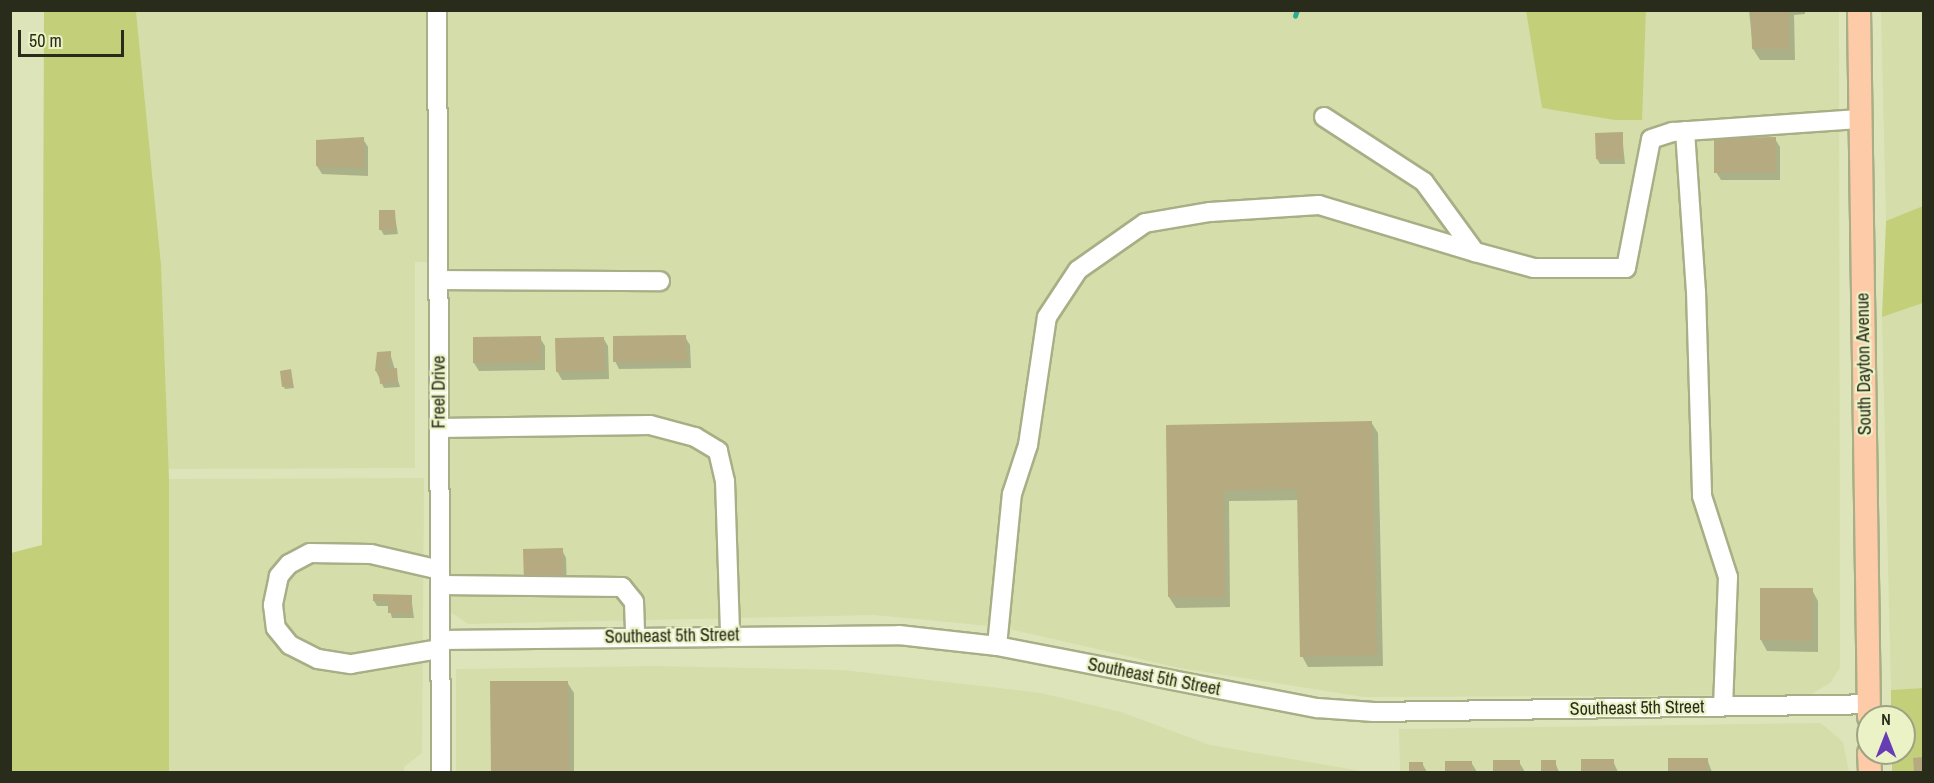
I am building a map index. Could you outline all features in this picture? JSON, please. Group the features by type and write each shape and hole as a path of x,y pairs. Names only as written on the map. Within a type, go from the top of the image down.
{"main road":[{"name":"South Dayton Avenue","path":"1859,10 1869,705"}],"street":[{"name":"Freel Drive","path":"437,10 441,772"},
{"path":"1324,117 1424,182 1475,252"},
{"path":"997,646 1012,494 1028,445 1047,317 1078,270 1145,223 1210,212 1318,205 1534,268 1626,268 1652,139 1685,131 1861,119"},
{"path":"1685,131 1696,291 1702,496 1728,577 1723,706"},
{"path":"439,280 660,281"},
{"path":"439,428 650,425 695,437 718,451 725,481 730,635"},
{"path":"440,645 351,664 318,658 290,645 276,628 273,605 279,576 289,564 310,553 371,554 440,578 622,587 634,602 635,637"},
{"name":"Southeast 5th Street","path":"440,645 635,637 899,635 997,646 1317,708 1382,711 1723,706 1856,710"}],"shaded area":[{"path":"136,11 1526,11 1542,108 1641,120 1646,11 1839,11 1840,668 1830,683 1810,695 1364,697 1179,668 1001,627 874,615 468,624 449,611 447,262 415,262 415,468 166,469 161,264"},
{"path":"1881,11 1924,11 1923,206 1886,221"},
{"path":"1923,303 1923,688 1891,690 1882,317"},
{"path":"424,478 422,753 404,767 404,772 169,772 169,479"},
{"path":"653,666 843,670 1041,693 1121,712 1210,745 1367,772 456,772 456,669"},
{"path":"1821,723 1843,742 1849,772 1400,772 1399,729"}],"green space":[{"path":"44,11 136,11 161,264 169,479 169,772 11,772 11,553 42,545"},
{"path":"1526,11 1646,11 1642,120 1615,120 1542,108"},
{"path":"1923,206 1923,303 1882,317 1886,221"},
{"path":"1923,688 1923,772 1892,772 1892,765 1916,765 1916,705 1891,705 1891,690"}],"building":[{"path":"1751,10 1789,10 1789,49 1752,49"},
{"path":"1623,132 1623,159 1596,159 1595,133"},
{"path":"364,137 364,168 316,166 316,140"},
{"path":"1776,137 1776,172 1714,173 1714,138"},
{"path":"379,210 395,210 396,230 379,230"},
{"path":"686,335 687,361 613,362 613,336"},
{"path":"541,336 541,362 473,363 473,337"},
{"path":"604,337 605,371 556,372 555,338"},
{"path":"391,351 391,362 387,363 387,369 397,368 398,382 380,384 379,371 375,371 377,352"},
{"path":"291,369 293,386 282,387 280,371"},
{"path":"1372,421 1377,655 1300,657 1297,489 1224,490 1225,597 1168,597 1166,425"},
{"path":"563,548 563,581 524,582 523,549"},
{"path":"1760,588 1813,588 1812,641 1760,640"},
{"path":"373,594 412,595 412,614 388,613 388,601 373,601"},
{"path":"490,681 568,681 569,772 491,772"},
{"path":"1924,757 1924,772 1914,772 1916,758"},
{"path":"1668,758 1708,758 1708,772 1668,772"},
{"path":"1581,759 1614,759 1614,772 1581,772"},
{"path":"1493,760 1520,760 1520,772 1493,772"},
{"path":"1541,760 1556,760 1556,772 1541,772"},
{"path":"1445,761 1472,761 1472,772 1445,772"},
{"path":"1409,762 1423,762 1423,772 1409,772"}],"waterway":[{"path":"1295,16 1297,10"}]}
